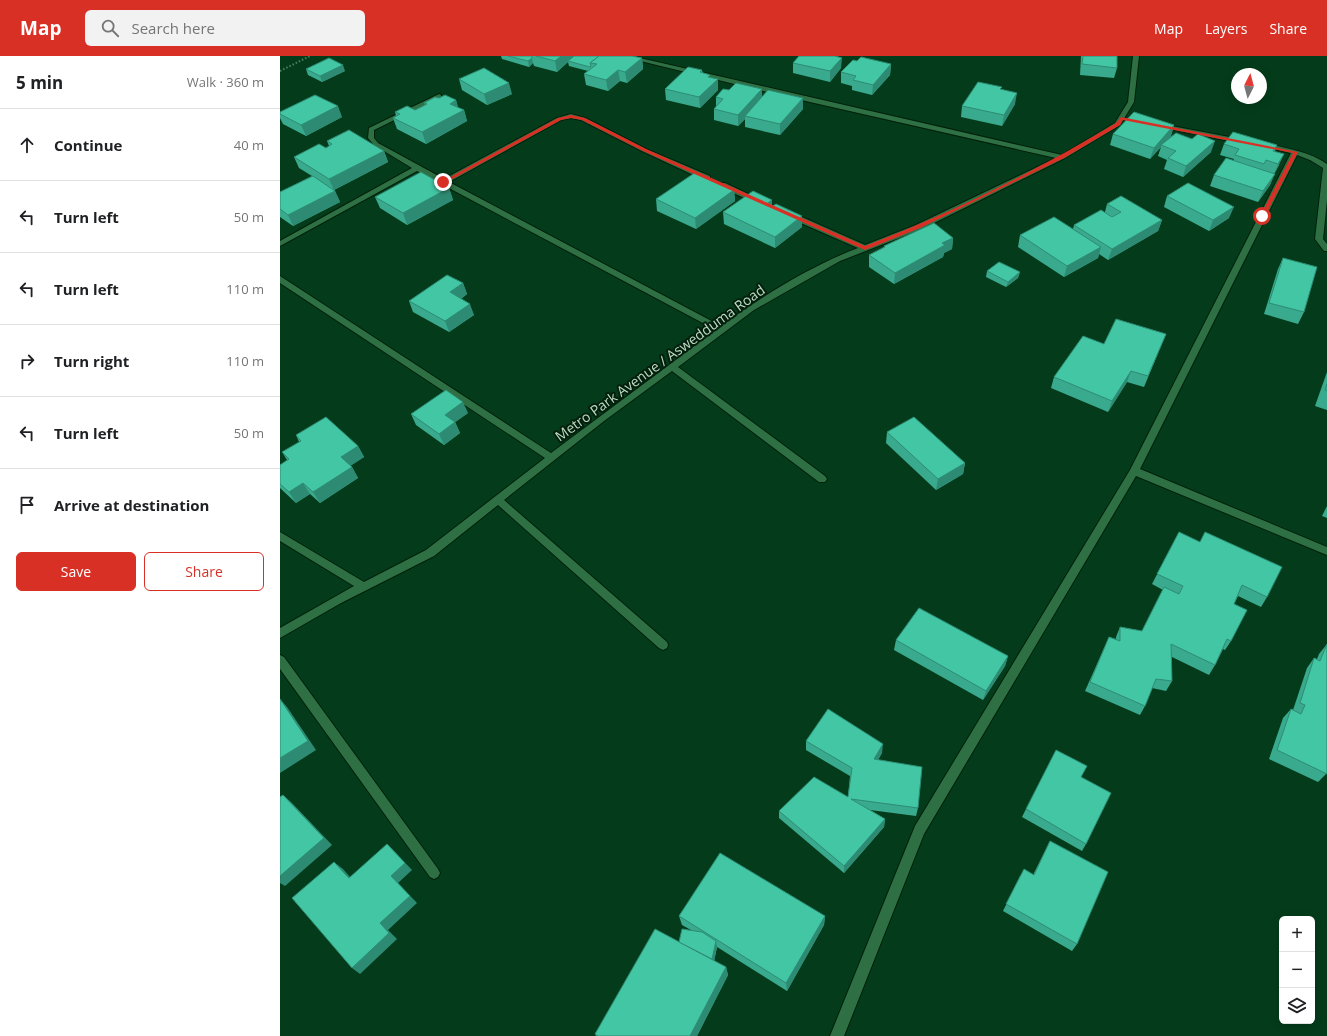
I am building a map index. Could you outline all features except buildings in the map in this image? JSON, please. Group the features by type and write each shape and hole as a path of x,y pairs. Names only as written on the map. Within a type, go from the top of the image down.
{"street":[{"path":"623,56 1063,157"},
{"name":"Metro Park Avenue / Aswedduma Road","path":"280,633 430,553 552,458 751,308 837,259 919,227 1063,157 1125,120 1131,102 1136,56"},
{"path":"439,96 371,129 371,138 376,144 417,168 722,330"},
{"path":"443,182 559,119 571,116 583,118 644,150 765,204"},
{"path":"1150,124 1249,142 1295,152 1318,160 1327,167 1319,239 1327,249"},
{"path":"837,1036 919,830 1134,471 1295,152"},
{"path":"280,244 417,168"},
{"path":"786,213 865,248"},
{"path":"280,279 552,458"},
{"path":"672,367 822,479"},
{"path":"1134,471 1327,551"},
{"path":"498,500 663,645"},
{"path":"280,536 364,587"},
{"path":"280,660 434,873"}],"path":[{"path":"280,71 310,56"}],"route":[{"path":"443,182 559,119 571,116 583,118 644,150 865,248 919,227 1063,157 1118,124 1121,119 1295,152 1262,216"}]}
